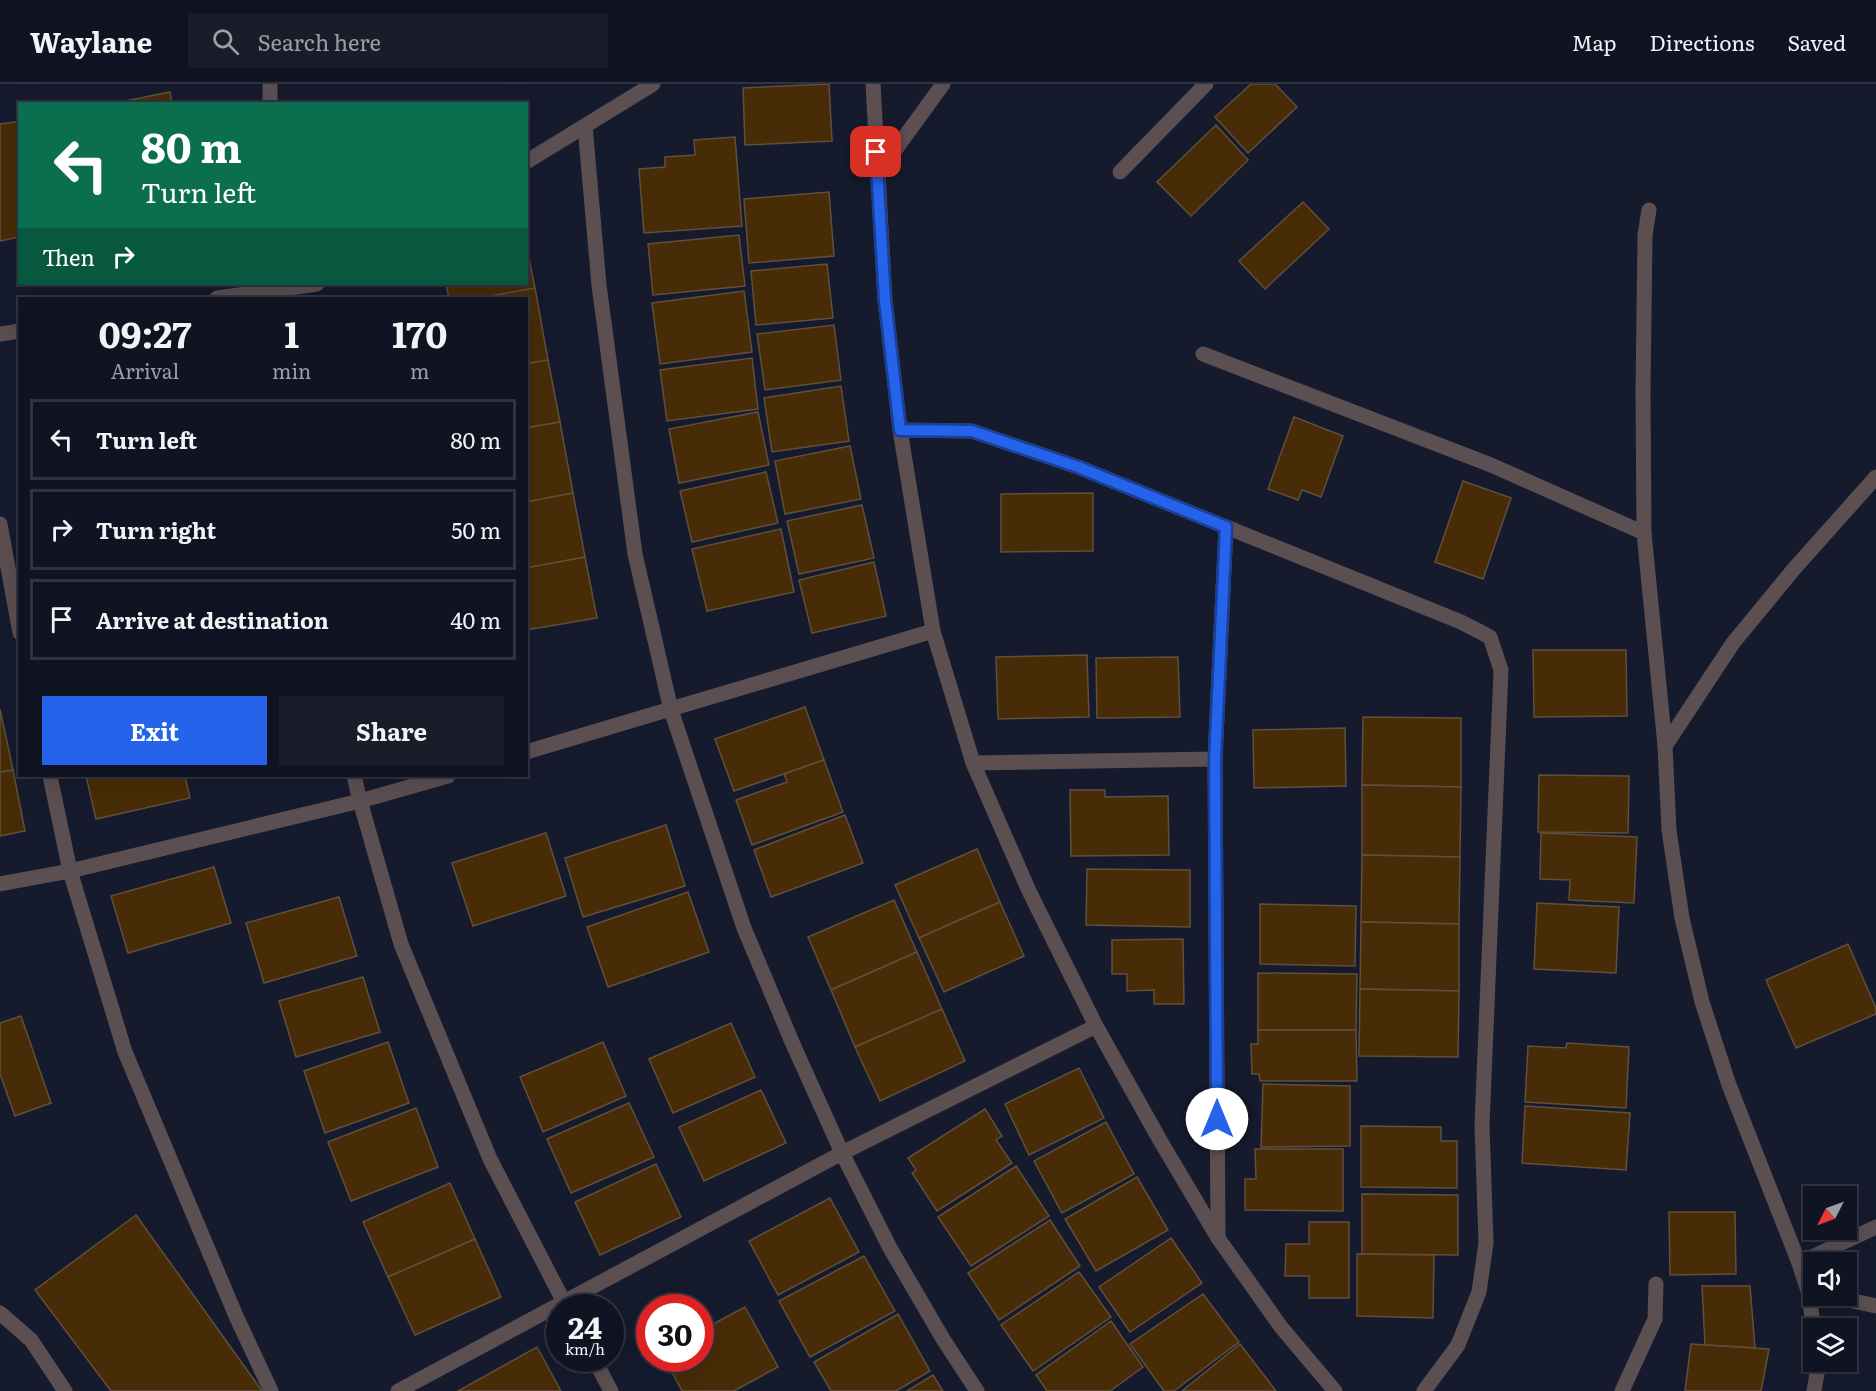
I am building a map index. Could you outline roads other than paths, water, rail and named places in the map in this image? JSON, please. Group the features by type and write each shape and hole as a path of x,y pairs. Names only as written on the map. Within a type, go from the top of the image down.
{"street":[{"path":"270,84 270,102"},
{"path":"528,161 653,84"},
{"path":"873,84 885,300 900,430 933,631 973,763 1029,891 1096,1026 1161,1142 1218,1238 1281,1327 1335,1391"},
{"path":"877,175 943,84"},
{"path":"1120,172 1206,84"},
{"path":"585,126 599,285 635,554 671,710 744,928 792,1042 842,1153 890,1248 943,1339 977,1391"},
{"path":"1649,210 1645,235 1644,533 1665,746 1669,830 1682,918 1702,1002 1730,1085 1803,1273"},
{"path":"225,297 310,285"},
{"path":"0,334 18,331"},
{"path":"1203,354 1491,465 1644,533"},
{"path":"900,430 972,431 1078,467 1461,622 1490,638 1501,670 1482,1125 1486,1243 1479,1292 1458,1345 1425,1391"},
{"path":"1665,746 1733,643 1792,570 1876,477"},
{"path":"0,524 18,622"},
{"path":"1218,1238 1215,759 1226,527"},
{"path":"528,751 933,631"},
{"path":"973,763 1215,759"},
{"path":"50,777 70,871 125,1052 236,1317 271,1391"},
{"path":"354,777 401,945 490,1159 559,1294"},
{"path":"0,884 70,871 360,801 444,777"},
{"path":"587,1294 842,1153 1096,1026"},
{"path":"1799,1263 1876,1227"},
{"path":"1622,1391 1654,1319 1656,1284"},
{"path":"1857,1302 1876,1306"},
{"path":"0,1314 31,1340 65,1391"},
{"path":"398,1391 546,1316"},
{"path":"601,1372 611,1391"},
{"path":"1814,1391 1817,1372"}]}
